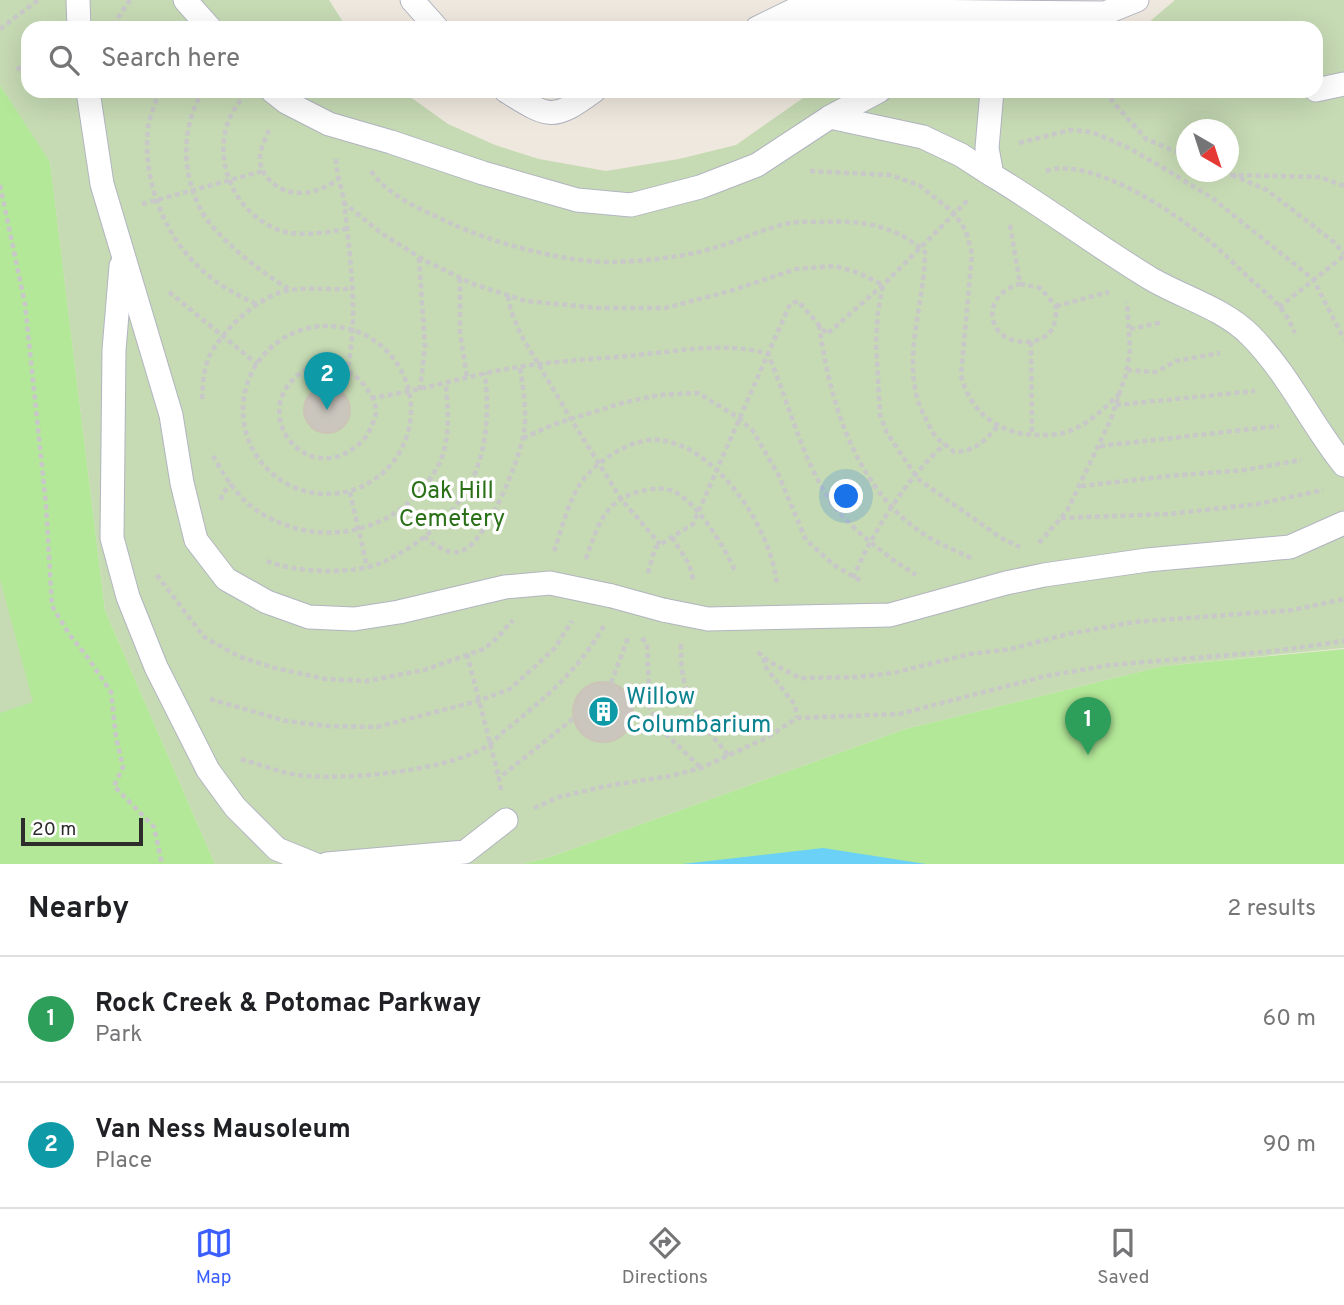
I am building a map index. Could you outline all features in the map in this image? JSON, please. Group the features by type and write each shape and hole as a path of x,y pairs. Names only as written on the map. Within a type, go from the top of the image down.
{"lane":[{"path":"78,0 79,21"},
{"path":"185,0 204,21"},
{"path":"412,0 431,21"},
{"path":"771,21 794,10 1105,13 1137,0"},
{"path":"1323,88 1344,84"},
{"path":"89,98 102,184 171,415 182,483 196,540 226,579 267,602 309,617 354,619 399,612 505,587 550,583 708,619 890,615 1044,575 1147,560 1290,547 1344,523"},
{"path":"281,98 354,131 482,173 577,200 631,205 701,187 757,164 830,117 866,98"},
{"path":"517,98 541,113 568,110 584,98"},
{"path":"991,98 987,148 1004,183"},
{"path":"830,117 923,137 961,155 1155,281 1233,321 1251,336 1339,459"},
{"path":"122,252 114,350 112,538 128,597 164,682 208,770 235,807 277,849 314,864"},
{"path":"327,864 465,852 506,820"}],"path":[{"path":"0,29 38,0"},
{"path":"116,21 130,0"},
{"path":"17,70 21,67"},
{"path":"157,98 148,125 148,164 156,200 173,237 192,261 213,280 256,304"},
{"path":"199,98 186,132 186,162 201,211 219,233 275,281 290,290"},
{"path":"242,98 229,120 223,146 224,170 235,194 260,219 284,232 317,233 346,229"},
{"path":"279,98 260,157 263,171 274,186 290,194 327,188 338,179"},
{"path":"1111,98 1146,139 1176,152"},
{"path":"987,148 1070,130 1092,132 1129,148 1212,198 1313,279 1344,339"},
{"path":"347,371 351,353 351,289 344,202 336,162 337,150 354,131 362,155 374,174 407,202 464,230 536,251 613,262 664,257 712,248 790,223 848,220 883,226 925,252 925,278 913,345 914,382 918,405 936,437 954,452 968,451 982,444 997,427"},
{"path":"757,164 777,174 823,170 890,174 919,185 954,213 967,231 972,254 961,376 964,390 977,408 997,427 1032,435 1062,434 1094,417 1121,392"},
{"path":"646,579 655,548 692,524 790,304 798,301 827,334 883,285 954,213 1004,183 1056,168 1085,170 1110,179 1209,240 1280,307 1297,339"},
{"path":"110,212 263,171"},
{"path":"1239,175 1320,177 1344,186"},
{"path":"1127,370 1156,372 1175,361 1214,355 1245,346 1251,336 1280,307 1344,255 1335,243 1267,190 1239,178"},
{"path":"1004,183 1020,284"},
{"path":"0,186 24,304 46,505 52,606 111,692 116,737 123,767 114,786 154,827 162,864"},
{"path":"344,202 381,233 419,257 460,278 526,301 597,309 665,308 730,291 796,269 835,266 859,273 883,285"},
{"path":"419,257 425,346 420,390"},
{"path":"883,285 877,312 876,342 880,415 887,433 915,474 936,493 989,530 1031,552 1067,511 1099,446 1121,392 1130,350 1130,313 1116,257"},
{"path":"460,278 460,332 467,378"},
{"path":"1020,284 1040,288 1056,306 1053,329 1047,335 1031,342 1018,341 1002,334 993,317 993,304 998,296 1005,289 1020,284"},
{"path":"1056,306 1124,288"},
{"path":"165,289 257,364"},
{"path":"202,401 203,378 209,358 223,337 256,304 290,290 351,289"},
{"path":"508,295 521,335 571,419 621,499 660,544"},
{"path":"819,324 826,371 837,412 863,467 893,508 925,535 1000,576 988,589"},
{"path":"310,328 352,328 369,334 400,367 410,393 401,449 394,461 374,480 350,492 305,492 266,466 252,450 243,428 241,395 257,364 285,338 310,328"},
{"path":"1031,342 1032,435"},
{"path":"371,398 410,393 485,373 540,364 695,349 748,348 768,354"},
{"path":"768,354 785,404 826,495 889,558 952,599"},
{"path":"315,365 347,371 361,381 376,414 367,436 352,450 327,460 308,455 291,445 278,421 279,402 289,384 298,373 315,365"},
{"path":"424,537 445,550 465,550 492,516 507,485 523,438 524,394 520,367"},
{"path":"258,558 281,567 316,571 367,568 383,562 424,537 446,518 470,485 481,457 487,427 485,373"},
{"path":"211,446 214,458 253,509 287,528 321,533 359,530 397,513 438,467 449,423 446,384"},
{"path":"1116,405 1289,386"},
{"path":"523,438 622,403 659,395 698,393 739,418 754,431 779,476 806,540 834,565 864,583"},
{"path":"1099,446 1268,428 1311,418"},
{"path":"550,583 549,568 572,501 587,474 626,447 646,441 660,440 690,448 726,480 753,516 772,557 776,575 778,634 764,657 764,665 795,705 797,718"},
{"path":"848,617 853,577 872,542 915,474 945,444"},
{"path":"1080,486 1339,459"},
{"path":"220,507 223,493 232,484"},
{"path":"586,559 599,525 610,507 621,499 653,488 673,492 698,512 728,555 734,571"},
{"path":"1060,518 1168,514 1258,504 1331,488"},
{"path":"350,492 367,568"},
{"path":"672,537 690,564 695,586"},
{"path":"164,682 240,709 286,721 327,726 377,727 478,701 510,688 554,649 589,590"},
{"path":"749,649 800,678 857,677 893,673 970,654 1011,649 1068,634 1134,622 1293,610 1344,599"},
{"path":"193,740 227,755 297,775 392,773 467,755 490,744 564,680 586,656 604,625"},
{"path":"611,683 632,627"},
{"path":"639,635 647,644 650,709 665,733 701,768"},
{"path":"467,654 499,778 506,820 559,797 701,768 766,738 797,718 899,715 1046,676 1110,665 1275,651 1344,641"},
{"path":"647,644 658,643"},
{"path":"669,643 694,643"},
{"path":"681,643 685,691 697,718 729,755"},
{"path":"499,778 574,718"}],"green space":[{"name":"Oak Hill Cemetery","path":"0,0 329,0 342,21 21,21 21,98 412,98 448,124 495,145 539,159 606,171 679,159 736,145 803,98 1323,98 1323,21 1150,21 1175,0 1344,0 1344,648 1163,666 905,729 550,857 522,864 215,864 105,610 50,162 0,85"},
{"path":"907,14 1011,21 898,21"},
{"path":"0,85 50,161 105,610 215,864 0,864"},
{"path":"0,579 33,702 0,713"},
{"path":"1344,649 1344,864 522,864 550,857 905,729 1163,666"}],"water":[{"path":"823,848 926,864 682,864"}],"building":[{"path":"327,387 344,393 350,410 344,427 327,433 310,427 304,410 310,393"},
{"name":"Willow Columbarium","path":"603,682 620,687 628,695 633,712 628,729 620,737 603,742 586,737 578,729 573,712 578,695 586,687"}],"place":[{"name":"Van Ness Mausoleum","path":"327,410"},
{"name":"Willow Columbarium","path":"603,712"},
{"name":"Rock Creek & Potomac Parkway","path":"1088,755"}]}
